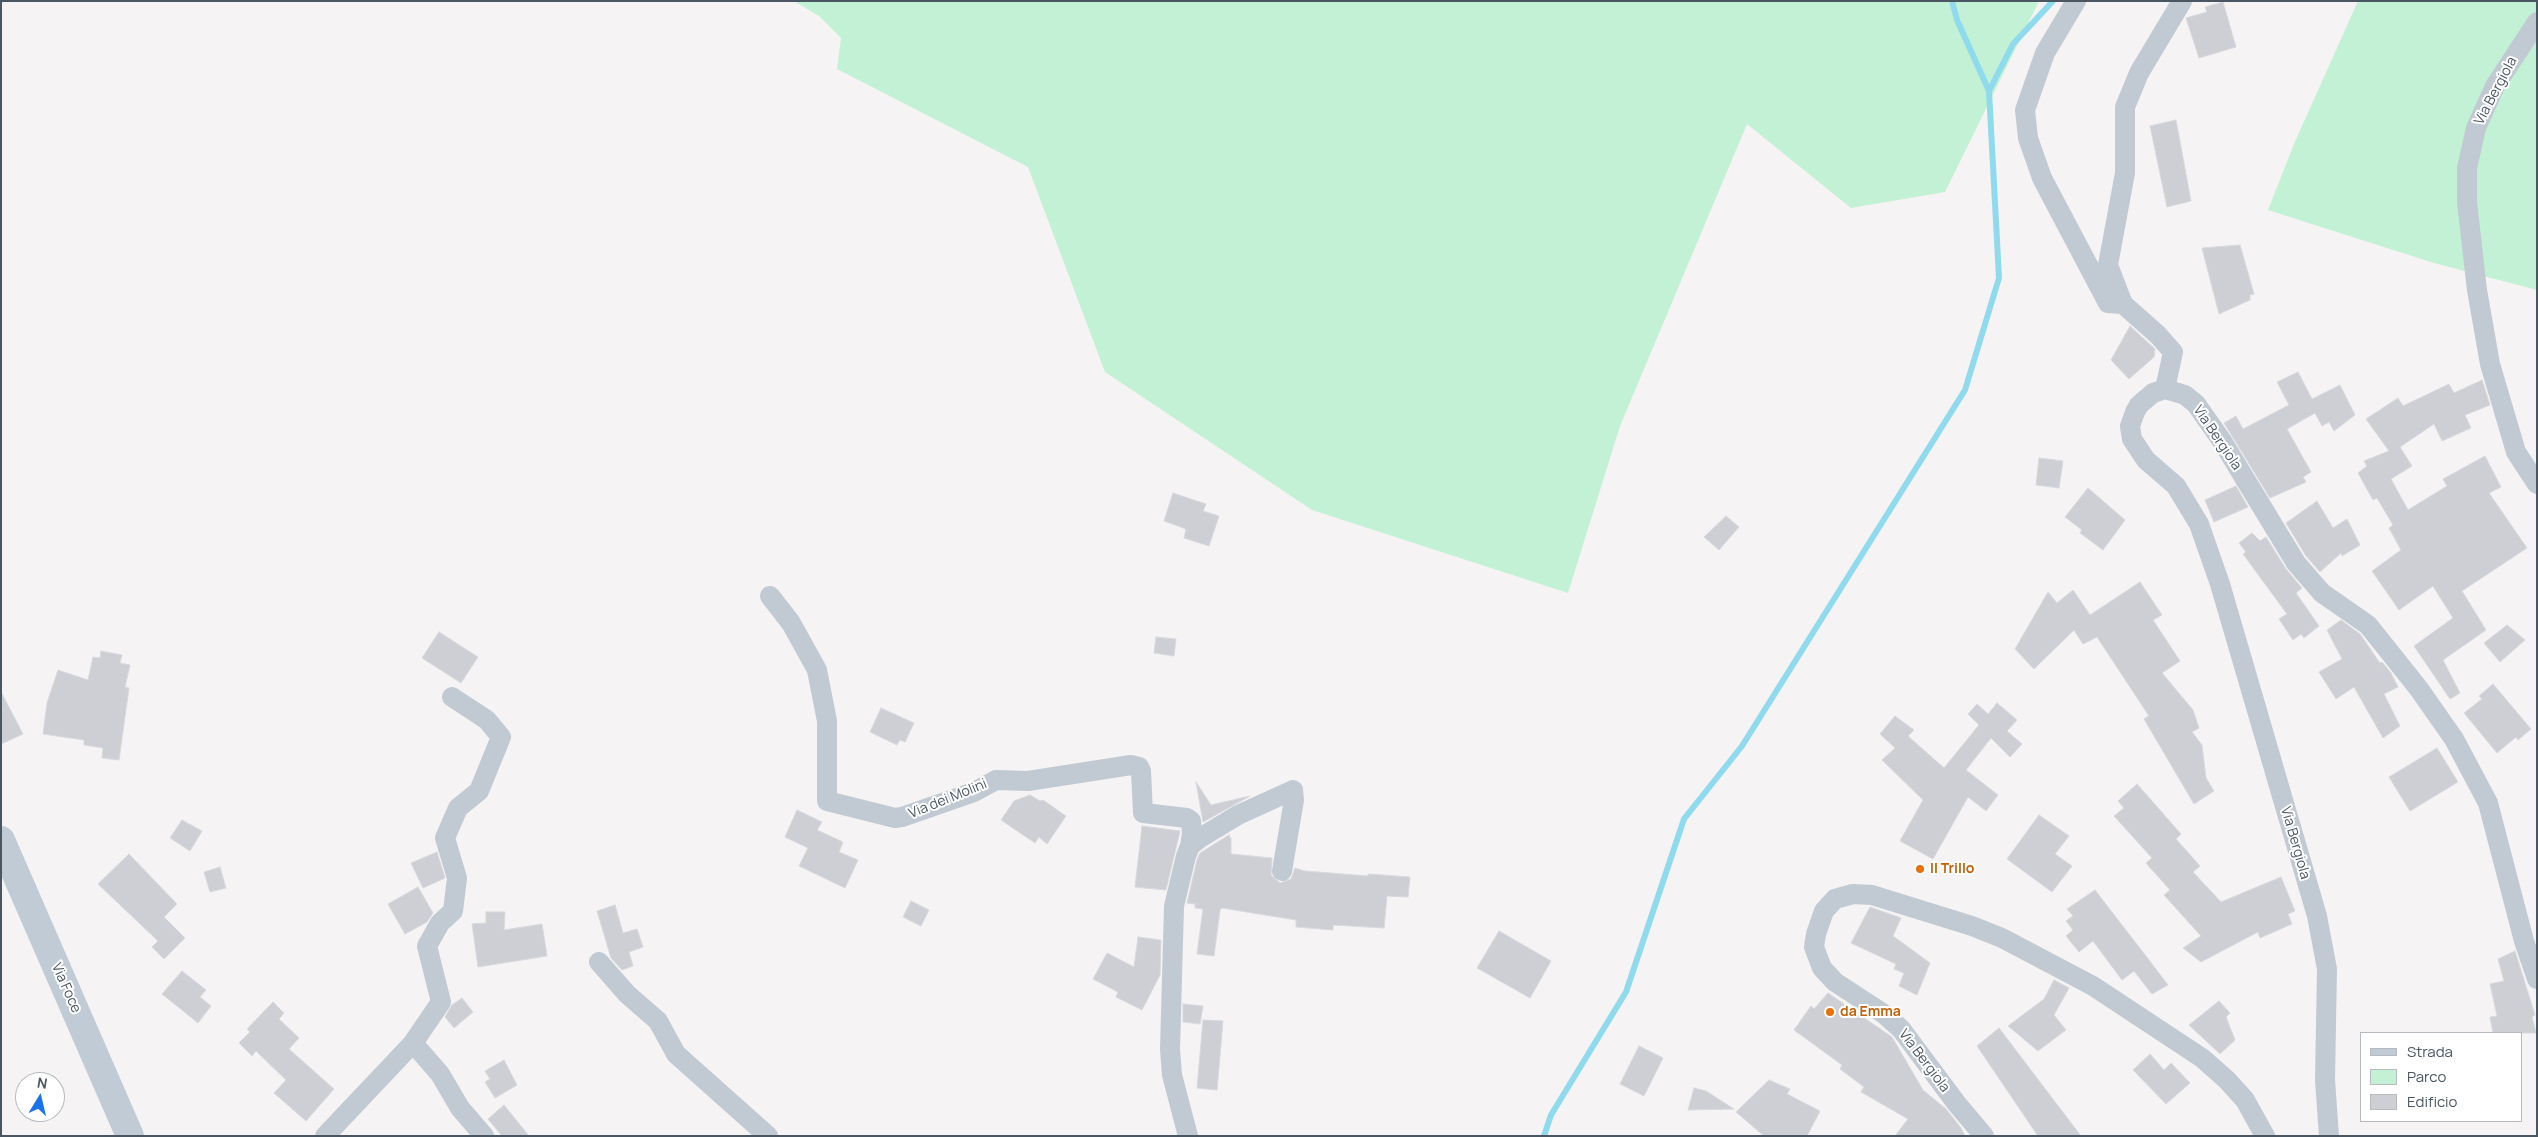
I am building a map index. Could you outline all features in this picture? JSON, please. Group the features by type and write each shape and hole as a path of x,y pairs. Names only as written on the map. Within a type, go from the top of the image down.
{"main road":[{"name":"Via Foce","path":"1,840 130,1136"}],"street":[{"path":"2076,1 2045,53 2025,110 2028,138 2042,178 2108,303 2123,304"},
{"path":"2165,389 2173,352 2158,334 2123,304 2108,265 2125,173 2125,107 2139,73 2182,1"},
{"name":"Via Bergiola","path":"2537,22 2495,86 2476,128 2467,168 2467,202 2477,290 2490,364 2516,452 2537,484"},
{"name":"Via Bergiola","path":"2329,1136 2325,1080 2327,968 2317,916 2220,584 2199,524 2176,486 2137,450 2131,433 2130,426 2139,405 2153,393 2165,389 2185,395 2203,413 2296,563 2322,593 2368,625 2419,689 2454,739 2488,803 2524,940 2537,979"},
{"name":"Via dei Molini","path":"770,596 791,623 816,670 827,721 827,802 895,818 974,792 996,780 1028,781 1131,765 1139,767 1140,771 1142,810 1148,814 1177,816 1190,821 1192,834 1190,846 1174,906 1170,1049 1172,1076 1188,1136"},
{"path":"326,1136 414,1043 442,1002 427,946 440,923 453,911 458,878 445,838 458,808 479,791 501,737 487,720 452,697"},
{"path":"1190,846 1238,815 1293,790 1294,800 1282,871"},
{"name":"Via Bergiola","path":"1985,1136 1957,1104 1901,1028 1884,1014 1836,982 1822,968 1814,946 1816,934 1824,911 1835,899 1853,894 1872,895 1972,926 2002,938 2093,986 2202,1058 2227,1080 2245,1100 2265,1136"},
{"path":"599,962 627,994 658,1021 676,1054 768,1136"},
{"path":"414,1043 440,1074 460,1108 484,1136"}],"green space":[{"path":"794,1 2039,1 1945,192 1851,208 1747,124 1620,426 1568,593 1312,510 1105,372 1028,167 837,69 841,38 819,16"},
{"path":"2358,1 2537,1 2537,290 2434,263 2268,210 2294,144"}],"building":[{"path":"2223,2 2236,47 2199,58 2186,18 2207,12 2205,7"},
{"path":"2176,120 2191,201 2167,207 2150,126"},
{"path":"2240,245 2254,294 2250,295 2250,300 2219,314 2202,248"},
{"path":"2130,326 2155,349 2154,357 2129,379 2111,360"},
{"path":"2298,372 2312,399 2340,385 2355,415 2334,431 2329,422 2322,426 2315,413 2287,429 2311,472 2303,477 2306,482 2270,498 2224,423 2236,416 2243,429 2289,405 2277,382"},
{"path":"2482,380 2490,405 2465,415 2471,428 2442,441 2434,424 2400,447 2412,466 2391,479 2408,510 2447,486 2443,479 2485,456 2501,487 2489,493 2527,548 2462,591 2486,630 2443,660 2460,693 2450,699 2414,646 2453,618 2433,586 2399,610 2372,571 2401,550 2389,528 2393,525 2377,498 2373,500 2358,473 2367,466 2364,461 2389,451 2366,419 2398,398 2403,406 2449,384 2454,393"},
{"path":"2039,458 2063,461 2059,488 2036,485"},
{"path":"2236,486 2248,507 2214,522 2205,500"},
{"path":"2088,488 2125,520 2103,550 2080,533 2082,530 2065,517"},
{"path":"1173,493 1206,504 1203,511 1219,516 1209,546 1184,538 1186,529 1164,521"},
{"path":"2317,501 2333,528 2347,519 2360,545 2342,556 2341,553 2320,572 2306,556 2286,523"},
{"path":"1726,516 1739,527 1719,550 1704,537"},
{"path":"2252,533 2260,541 2266,537 2286,569 2302,588 2296,593 2319,626 2304,638 2301,634 2293,640 2279,619 2287,614 2243,554 2246,552 2239,543"},
{"path":"2140,582 2162,615 2153,620 2180,661 2162,673 2193,710 2199,728 2192,732 2202,745 2206,778 2214,791 2194,804 2144,719 2149,716 2097,637 2083,644 2074,630 2034,669 2015,649 2048,592 2057,603 2073,590 2090,615"},
{"path":"2341,620 2360,634 2380,663 2382,662 2391,673 2398,687 2384,694 2400,726 2383,738 2354,687 2336,699 2319,672 2342,659 2327,630"},
{"path":"2507,625 2525,640 2500,662 2484,643"},
{"path":"439,632 478,657 461,683 422,658"},
{"path":"1156,637 1176,639 1174,656 1154,653"},
{"path":"101,651 122,655 120,663 130,665 125,687 129,688 119,760 102,758 103,748 84,745 84,740 43,734 47,703 58,670 88,680 93,657 100,658"},
{"path":"2493,684 2531,729 2518,740 2516,737 2497,753 2464,713 2482,699 2479,696"},
{"path":"1,692 23,734 1,744"},
{"path":"1997,703 2017,720 2007,731 2022,744 2010,757 1991,738 1966,770 1998,795 1986,811 1968,797 1933,859 1900,841 1923,800 1882,760 1895,748 1880,734 1895,716 1914,730 1908,736 1944,768 1979,725 1968,714 1977,704 1988,714"},
{"path":"881,708 914,723 905,742 900,740 897,745 870,732"},
{"path":"2437,748 2458,782 2410,811 2389,777"},
{"path":"1196,782 1211,805 1250,796 1203,822"},
{"path":"2137,784 2181,834 2176,839 2200,866 2193,872 2221,902 2281,877 2295,911 2288,914 2292,924 2260,938 2258,932 2201,962 2183,948 2201,936 2164,895 2170,890 2146,863 2152,858 2114,816 2124,808 2118,801"},
{"path":"1030,795 1040,801 1043,800 1066,816 1047,844 1039,837 1035,843 1001,820 1014,801"},
{"path":"797,810 822,822 817,830 843,842 839,852 858,860 845,888 799,866 808,848 785,837"},
{"path":"2039,815 2069,836 2055,854 2072,866 2052,892 2007,859"},
{"path":"182,820 202,831 190,851 170,838"},
{"path":"1142,826 1180,831 1166,890 1135,887"},
{"path":"1229,835 1231,839 1231,854 1272,858 1271,875 1280,883 1291,879 1295,868 1305,871 1368,876 1368,874 1410,877 1408,897 1387,896 1384,928 1333,925 1333,930 1296,927 1296,920 1222,908 1220,910 1214,956 1197,954 1203,909 1195,908 1195,904 1187,903 1197,860 1200,853"},
{"path":"437,852 445,878 423,888 411,863"},
{"path":"129,854 177,904 164,917 185,938 164,959 152,947 158,941 98,884"},
{"path":"220,867 226,888 210,892 204,872"},
{"path":"418,887 433,913 427,922 405,934 388,904"},
{"path":"2095,890 2168,985 2152,994 2134,971 2122,980 2093,941 2079,952 2066,936 2073,930 2066,921 2073,916 2067,909"},
{"path":"911,901 929,910 921,926 903,917"},
{"path":"615,905 623,933 637,929 643,947 629,952 633,966 622,970 611,958 597,911"},
{"path":"1870,907 1901,918 1893,936 1930,963 1917,995 1899,986 1904,973 1894,969 1896,964 1851,943"},
{"path":"486,912 505,912 504,930 542,924 547,956 478,967 472,924 486,923"},
{"path":"1499,931 1551,961 1530,998 1477,968"},
{"path":"1138,937 1161,940 1160,975 1142,1010 1116,997 1118,992 1093,979 1107,953 1134,967"},
{"path":"2515,951 2535,1015 2532,1017 2536,1033 2493,1032 2490,1017 2497,1016 2490,984 2504,981 2498,959"},
{"path":"182,971 206,990 200,997 211,1006 198,1023 162,994"},
{"path":"2054,980 2069,988 2054,1015 2066,1030 2038,1051 2008,1026 2044,999"},
{"path":"1828,993 1892,1037 1923,1090 1946,1109 1965,1136 1895,1136 1908,1119 1861,1092 1864,1087 1840,1069 1842,1065 1794,1030 1811,1006 1814,1009"},
{"path":"462,998 473,1012 454,1028 445,1017 452,1005"},
{"path":"2219,1001 2230,1013 2226,1017 2235,1040 2220,1054 2189,1025"},
{"path":"273,1002 284,1013 279,1019 299,1038 289,1049 334,1089 306,1121 274,1093 286,1080 256,1051 252,1056 239,1043 250,1032 247,1029"},
{"path":"1183,1004 1203,1006 1200,1024 1183,1022"},
{"path":"1203,1020 1223,1021 1217,1090 1197,1088"},
{"path":"1999,1028 2081,1136 2038,1136 1977,1046"},
{"path":"1639,1046 1663,1058 1644,1096 1620,1084"},
{"path":"2150,1054 2164,1070 2171,1063 2190,1083 2166,1104 2133,1070"},
{"path":"504,1060 517,1085 495,1098 485,1082 490,1079 485,1071"},
{"path":"1769,1080 1790,1089 1787,1094 1820,1111 1807,1136 1764,1136 1736,1112"},
{"path":"1694,1088 1706,1091 1734,1109 1688,1110"},
{"path":"504,1105 529,1136 502,1136 488,1119"}],"waterway":[{"path":"1544,1136 1551,1115 1626,992 1684,819 1742,746 1965,390 1999,278 1989,91 1957,20 1952,1"},
{"path":"1989,91 2013,44 2053,1"}],"place":[{"name":"Il Trillo","path":"1920,869"},
{"name":"da Emma","path":"1830,1012"}]}
